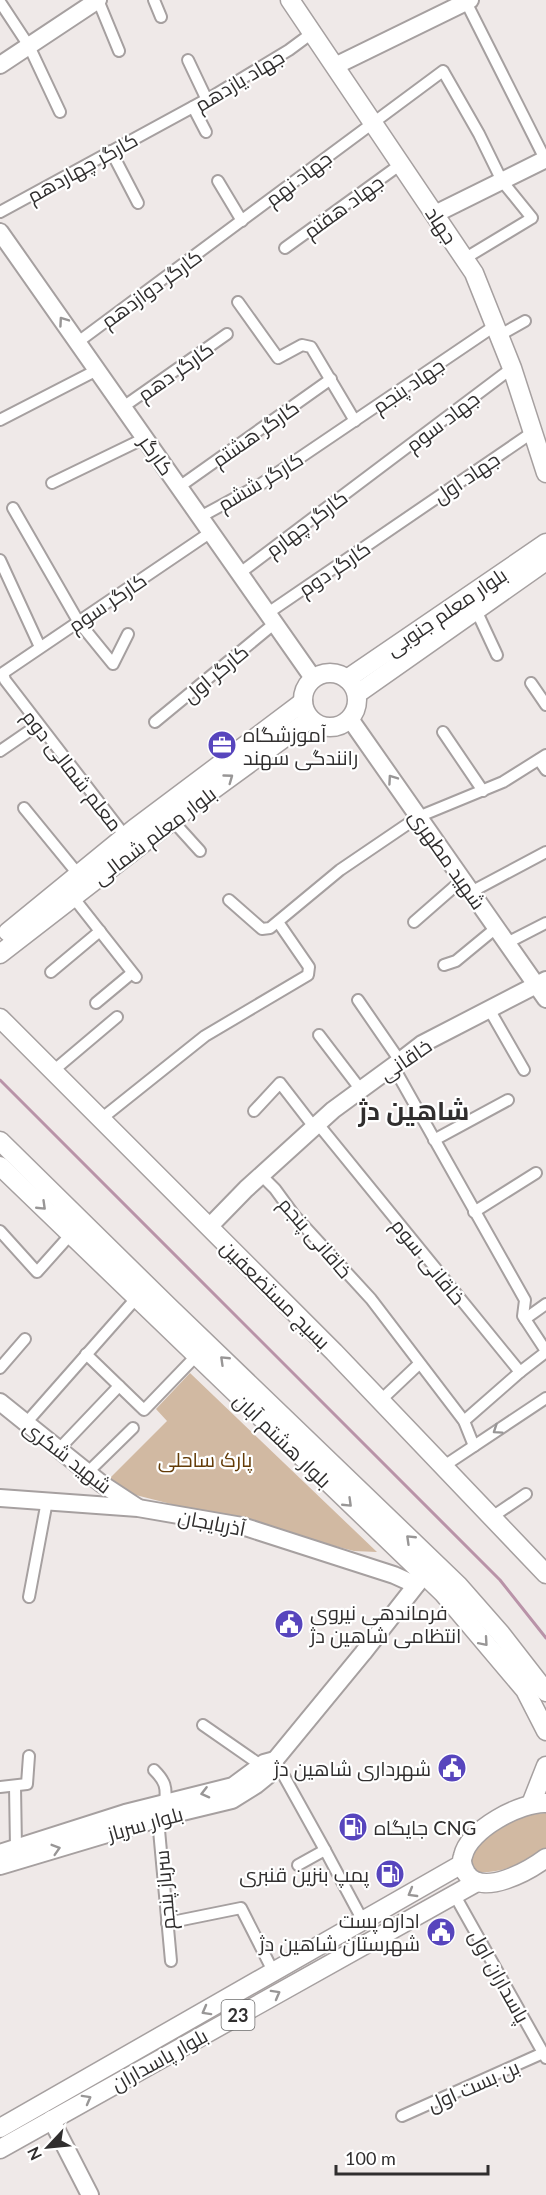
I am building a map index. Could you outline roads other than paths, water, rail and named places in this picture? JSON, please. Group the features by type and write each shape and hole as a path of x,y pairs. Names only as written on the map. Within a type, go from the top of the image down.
{"main road":[{"name":"جهاد","path":"290,0 474,273 512,368 546,474"},
{"name":"بلوار معلم جنوبی","path":"352,687 546,543"},
{"name":"بلوار معلم جنوبی","path":"352,687 477,610 546,561"},
{"path":"330,673 352,687 355,712 350,719 334,728 317,724 306,711 303,693 314,678 330,673"},
{"name":"بلوار معلم شمالی","path":"0,939 61,900 172,820 306,711"},
{"name":"بلوار معلم شمالی","path":"0,954 61,900 78,874 125,836 306,711"},
{"name":"بسیج مستضعفین","path":"0,1018 381,1400 546,1574"},
{"name":"بلوار هشتم آبان","path":"0,1141 143,1292 274,1419 443,1593 525,1690 546,1731"},
{"name":"بلوار هشتم آبان","path":"0,1166 71,1234 143,1292 197,1355 274,1419"},
{"name":"بلوار هشتم آبان","path":"425,1575 458,1585 501,1634 546,1692"},
{"path":"477,1882 467,1875 462,1864 462,1856 468,1845 486,1827 507,1813 539,1804 546,1766"},
{"name":"23","path":"477,1882 488,1884 508,1879 527,1871 546,1858"},
{"name":"بلوار پاسداران","path":"0,2128 462,1864"},
{"name":"بلوار پاسداران","path":"0,2149 477,1882"}],"street":[{"path":"0,65 98,0 119,51"},
{"path":"154,0 161,17"},
{"path":"335,66 467,1 546,159 435,214"},
{"path":"0,2 29,46 60,112"},
{"name":"جهاد یازدهم","path":"163,123 207,100 289,50 312,33"},
{"path":"188,60 207,100"},
{"name":"جهاد نهم","path":"224,235 443,71 479,134 502,181"},
{"path":"194,107 206,132"},
{"name":"کارگر چهاردهم","path":"0,212 163,123"},
{"path":"111,151 138,203"},
{"name":"جهاد هفتم","path":"285,248 401,164"},
{"path":"464,259 532,218 502,181"},
{"path":"218,182 242,221"},
{"name":"کارگر","path":"0,232 314,678"},
{"name":"کارگر دوازدهم","path":"78,342 224,235"},
{"path":"238,302 275,356 281,358 307,345 311,347 355,421"},
{"name":"جهاد پنجم","path":"320,445 498,330 525,321"},
{"name":"کارگر دهم","path":"123,407 227,334"},
{"name":"جهاد سوم","path":"372,473 512,368"},
{"path":"0,420 97,370"},
{"name":"کارگر هشتم","path":"179,487 331,379"},
{"name":"جهاد اول","path":"400,523 533,432"},
{"path":"52,483 145,438"},
{"name":"کارگر ششم","path":"200,517 261,484 320,445"},
{"name":"کارگر چهارم","path":"240,573 372,473"},
{"path":"13,508 78,621 113,664 128,634"},
{"name":"کارگر دوم","path":"271,618 400,523"},
{"name":"کارگر سوم","path":"3,673 211,532"},
{"path":"0,560 40,647"},
{"path":"477,610 497,655"},
{"name":"کارگر اول","path":"155,723 271,618"},
{"name":"معلم شمالی دوم","path":"3,673 5,680 38,725 125,836"},
{"path":"531,683 546,705"},
{"name":"شهید مطهری","path":"350,719 496,928 541,982 546,999"},
{"path":"0,752 38,725"},
{"path":"443,732 483,790"},
{"path":"229,900 262,929 270,928 340,870 418,817 503,782 542,758 546,770"},
{"path":"24,808 78,874"},
{"path":"172,820 200,851"},
{"path":"414,922 467,886 546,852"},
{"path":"61,900 100,932 134,975 96,1003"},
{"path":"101,1119 205,1036 308,975 309,967 278,922"},
{"path":"507,943 546,922"},
{"path":"444,965 456,961 496,928"},
{"path":"51,972 100,932"},
{"name":"خاقانی","path":"209,1227 316,1125 396,1063 422,1044 541,982"},
{"path":"358,999 396,1063 434,1140 525,1300 523,1316 546,1351 464,1421"},
{"path":"489,1009 524,1070"},
{"path":"53,1071 117,1017"},
{"path":"319,1035 361,1090"},
{"name":"خاقانی سوم","path":"254,1111 280,1083 519,1372"},
{"path":"434,1140 508,1100"},
{"path":"473,1210 536,1173"},
{"name":"خاقانی پنجم","path":"261,1175 275,1189 294,1215 371,1299 464,1421 474,1446"},
{"path":"0,1231 37,1272 71,1234"},
{"path":"26,1423 143,1292"},
{"path":"525,1319 546,1304"},
{"path":"0,1368 25,1339"},
{"path":"86,1354 144,1410 197,1355"},
{"path":"381,1400 419,1364"},
{"path":"59,1449 119,1386"},
{"path":"444,1466 546,1398"},
{"name":"شهید شکری","path":"0,1402 87,1473 138,1508"},
{"path":"87,1473 133,1428"},
{"path":"492,1517 526,1494"},
{"name":"آذربایجان","path":"0,1498 138,1508 242,1526 394,1575 425,1575"},
{"path":"29,1598 47,1501"},
{"name":"بلوار سرباز","path":"8,1851 125,1813 233,1786 268,1763 363,1653 425,1575"},
{"path":"203,1725 268,1763 325,1850 363,1921"},
{"path":"0,1787 23,1785 28,1781 29,1756"},
{"name":"بلوار سرباز","path":"0,1866 158,1819 232,1800 272,1772 268,1763"},
{"path":"154,1770 165,1780 167,1789 165,1803"},
{"path":"8,1851 15,1786"},
{"name":"سرباز پنجم","path":"158,1819 171,1961"},
{"path":"298,1865 325,1850"},
{"name":"پاسداران اول","path":"454,1894 545,2056"},
{"path":"167,1923 241,1908 274,1973"},
{"name":"بن بست اول","path":"402,2116 545,2056"},
{"path":"51,2119 90,2195"}],"waterway":[{"path":"0,1080 500,1580 546,1638"}],"place":[{"name":"آموزشگاه رانندگی سهند","path":"222,745"},
{"name":"فرماندهی نیروی انتظامی شاهین دژ","path":"289,1624"},
{"name":"شهرداری شاهین دژ","path":"452,1768"},
{"name":"جایگاه CNG","path":"353,1827"},
{"name":"پمپ بنزین قنبری","path":"390,1874"},
{"name":"اداره پست شهرستان شاهین دژ","path":"441,1932"}],"district":[{"name":"شاهین دژ","path":"414,1110"}],"park label":[{"name":"پارک ساحلی","path":"205,1459"}]}
